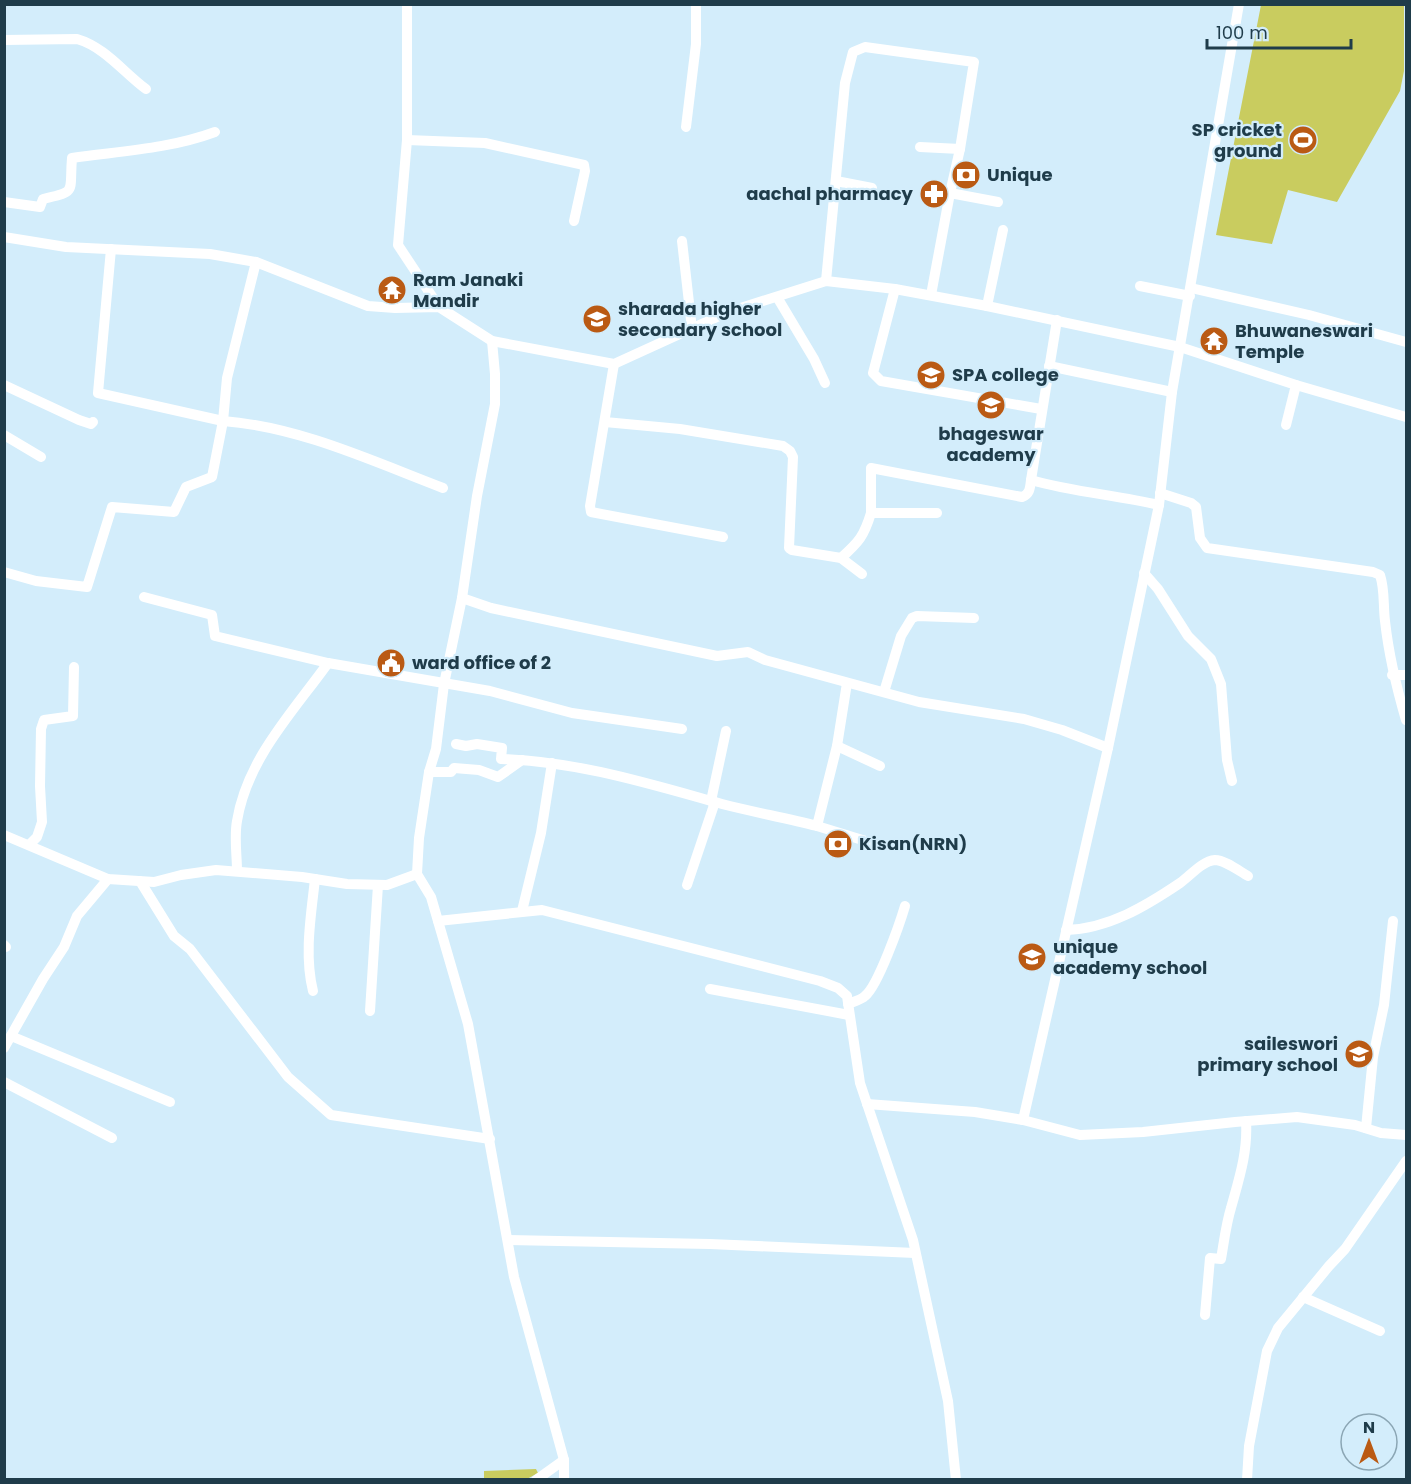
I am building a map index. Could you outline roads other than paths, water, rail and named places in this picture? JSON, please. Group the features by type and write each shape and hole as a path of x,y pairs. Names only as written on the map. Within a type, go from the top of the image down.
{"street":[{"path":"407,4 407,140 398,245 439,307 492,341 614,364 728,312 826,281 931,295 1180,347 1296,385 1407,417"},
{"path":"686,128 696,44 696,4"},
{"path":"1023,1120 1108,748 1160,499 1172,392 1239,4"},
{"path":"4,40 78,39 87,42 111,58 146,89"},
{"path":"826,281 845,83 853,52 865,46 974,62 960,149 931,295"},
{"path":"4,202 40,207 44,199 66,195 70,190 72,159 157,148 190,141 215,132"},
{"path":"407,140 485,143 584,165 585,171 574,221"},
{"path":"920,147 960,149"},
{"path":"836,181 872,188"},
{"path":"950,193 998,202"},
{"path":"987,306 1003,231"},
{"path":"4,237 66,247 210,254 256,262 368,306 439,307"},
{"path":"682,241 692,329"},
{"path":"111,249 98,393 315,439 443,488"},
{"path":"4,572 36,581 87,587 112,507 174,512 186,487 212,477 224,421 227,378 256,262"},
{"path":"1140,285 1191,292 1309,315 1407,342"},
{"path":"895,289 873,373 875,378 881,381 1041,409"},
{"path":"777,297 814,359 825,383"},
{"path":"841,558 860,543 872,513 867,466 1022,497 1026,495 1030,488 1057,320"},
{"path":"492,341 495,404 477,496 462,598 444,684 436,749 429,772 418,838 417,874 431,897 468,1024 514,1277 564,1460 564,1479"},
{"path":"614,364 590,506 591,512 723,537"},
{"path":"1049,366 1172,392"},
{"path":"4,385 80,420 91,424 93,422"},
{"path":"1286,425 1296,385"},
{"path":"605,422 680,429 783,446 794,458 789,548 841,558 862,574"},
{"path":"4,435 40,457"},
{"path":"1031,480 1057,487 1134,499 1160,499 1191,503 1196,507 1200,538 1207,548 1373,572 1380,575 1392,675 1407,720"},
{"path":"872,513 937,513"},
{"path":"1144,573 1158,589 1188,636 1211,659 1217,672 1221,684 1227,760 1232,781"},
{"path":"144,597 212,615 215,636 328,663 490,691 572,713 682,729"},
{"path":"462,598 491,609 535,616 717,656 748,652 765,660 929,704 1024,719 1062,730 1108,748"},
{"path":"884,692 901,636 912,618 917,616 974,618"},
{"path":"237,872 236,823 242,799 260,756 328,663"},
{"path":"29,845 37,837 42,822 41,729 44,720 73,717 74,667"},
{"path":"1392,675 1407,675"},
{"path":"817,826 837,746 847,683"},
{"path":"687,885 713,801 726,731"},
{"path":"456,744 491,745 502,748 501,759 552,763 618,776 817,826 869,842"},
{"path":"837,746 880,766"},
{"path":"429,772 451,772 454,768 479,770 498,777 522,760"},
{"path":"522,912 541,833 552,763"},
{"path":"4,835 108,879 154,882 216,870 347,884 387,885 417,874"},
{"path":"1066,930 1110,922 1155,899 1207,862 1218,860 1248,876"},
{"path":"4,1048 43,978 64,946 78,916 108,879"},
{"path":"313,991 310,980 309,933 315,879"},
{"path":"140,881 174,936 190,949 288,1077 331,1115 490,1139"},
{"path":"370,1011 378,885"},
{"path":"710,989 848,1009 865,996 877,982 905,906"},
{"path":"438,921 542,910 820,981 838,988 847,996 856,1066 902,1214 913,1240 948,1401 956,1479"},
{"path":"1365,1128 1373,1057 1384,1005 1393,921"},
{"path":"11,1036 170,1102"},
{"path":"4,1082 112,1138"},
{"path":"867,1104 975,1112 1023,1120 1080,1135 1143,1132 1297,1117 1354,1125 1381,1133 1407,1134"},
{"path":"1205,1315 1210,1258 1221,1259 1230,1210 1242,1173 1247,1137 1246,1121"},
{"path":"1247,1479 1249,1446 1267,1351 1278,1328 1345,1249 1407,1161"},
{"path":"508,1240 710,1244 915,1253"},
{"path":"1303,1298 1380,1331"},
{"path":"536,1479 564,1460"}],"place":[{"name":"SP cricket ground","path":"1303,140"},
{"name":"Unique","path":"966,175"},
{"name":"aachal pharmacy","path":"934,194"},
{"name":"Ram Janaki Mandir","path":"392,290"},
{"name":"sharada higher secondary school","path":"597,319"},
{"name":"Bhuwaneswari Temple","path":"1214,341"},
{"name":"SPA college","path":"931,375"},
{"name":"bhageswar academy","path":"991,405"},
{"name":"ward office of 2","path":"391,663"},
{"name":"Kisan(NRN)","path":"838,844"},
{"name":"unique academy school","path":"1032,957"},
{"name":"saileswori primary school","path":"1359,1054"}]}
